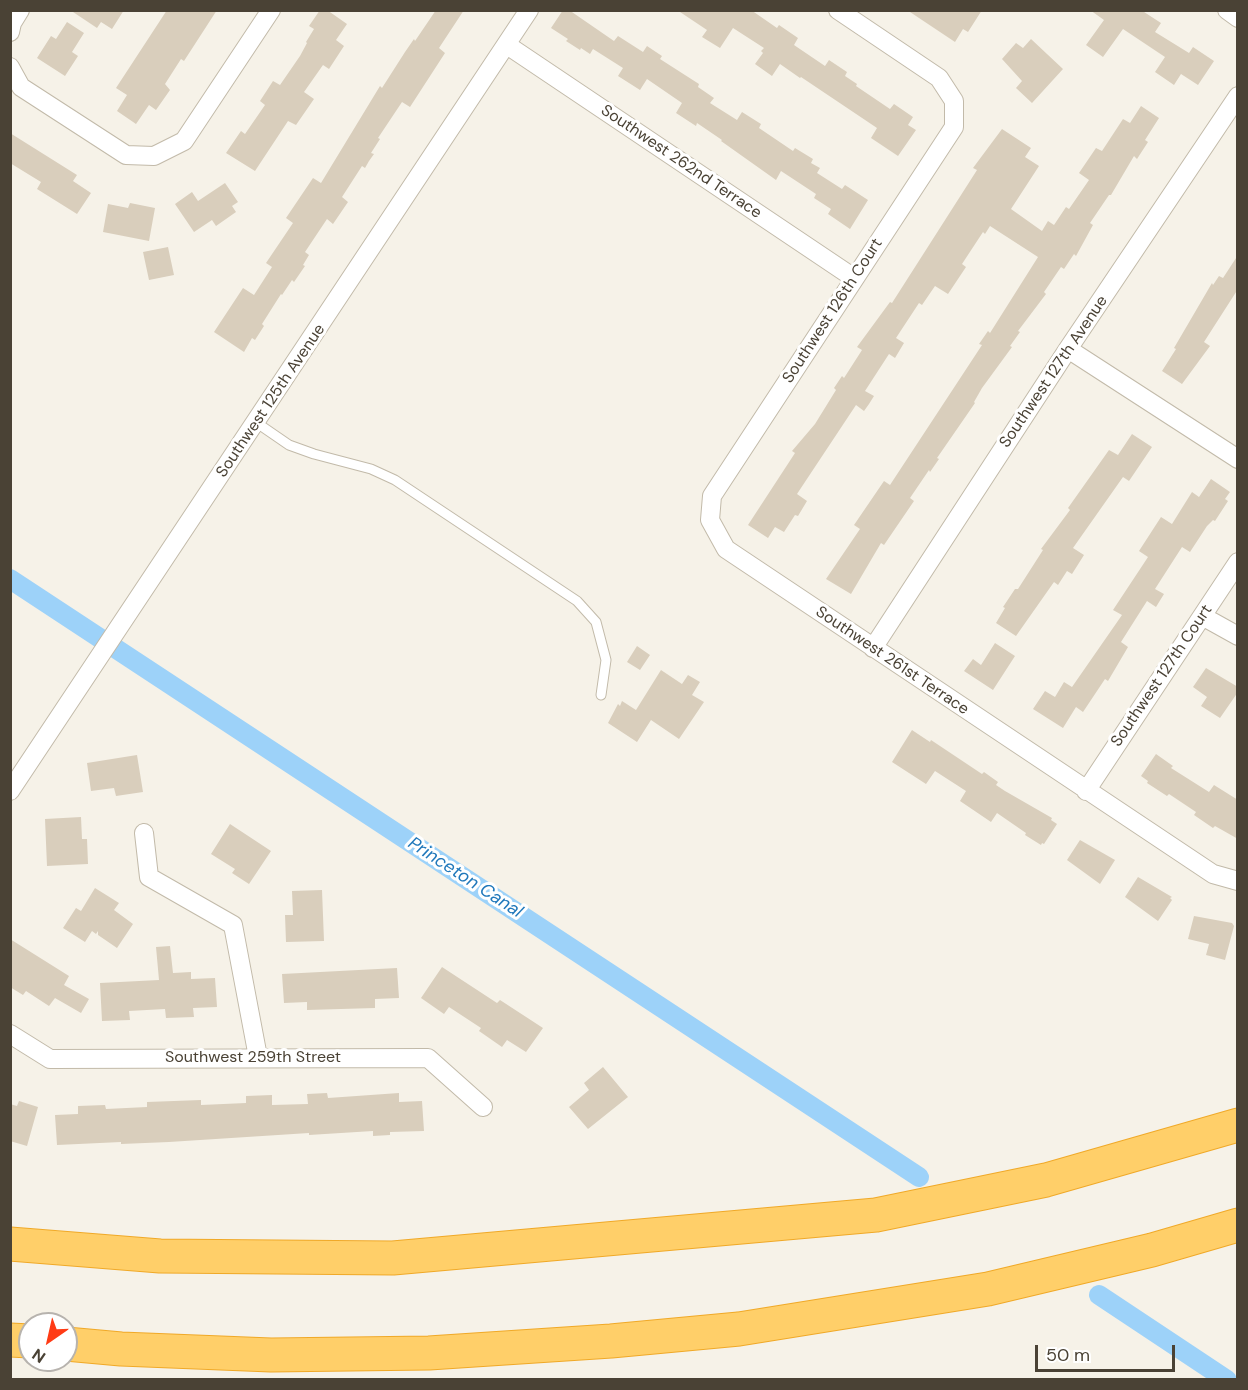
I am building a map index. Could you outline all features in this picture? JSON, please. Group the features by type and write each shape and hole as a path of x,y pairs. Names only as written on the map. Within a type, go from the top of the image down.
{"highway":[{"path":"10,1244 160,1256 393,1258 876,1215 1046,1180 1238,1125"},
{"path":"78,1345 271,1355 429,1353 611,1341 739,1329 988,1289 1152,1250 1238,1225"}],"street":[{"path":"10,32 12,22 20,10"},
{"path":"10,67 21,87 126,155 154,156 184,141 271,10"},
{"name":"Southwest 125th Avenue","path":"10,791 529,10"},
{"name":"Southwest 126th Court","path":"710,520 712,496 954,127 954,101 939,78 838,10"},
{"path":"1227,10 1238,18"},
{"name":"Southwest 262nd Terrace","path":"507,45 854,278"},
{"name":"Southwest 127th Avenue","path":"873,648 1068,349 1238,96"},
{"path":"1068,349 1238,459"},
{"name":"Southwest 261st Terrace","path":"710,520 726,549 1213,874 1238,881"},
{"name":"Southwest 127th Court","path":"1086,791 1238,562"},
{"path":"1202,616 1238,636"},
{"path":"144,833 149,877 233,925 258,1057"},
{"name":"Southwest 259th Street","path":"10,1034 50,1059 428,1058 483,1107"}],"lane":[{"path":"256,423 289,445 371,469 395,480 577,601 596,622 606,660 601,695"}],"building":[{"path":"70,10 124,10 112,29 101,22 97,28"},
{"path":"167,10 217,10 184,61 181,59 165,84 170,90 156,110 149,105 136,124 117,111 127,95 116,88"},
{"path":"320,10 327,10 347,24 336,40 344,46 329,69 323,65 304,92 314,99 296,125 288,121 255,171 226,153 241,131 245,134 265,105 260,101 273,81 280,85 300,56 314,29 309,26"},
{"path":"436,10 464,10 439,48 445,53 410,107 402,102 378,138 380,139 371,153 374,154 365,168 362,166 342,197 348,202 333,224 327,219 305,252 309,255 303,265 305,266 294,282 292,280 281,294 262,324 264,326 255,340 252,338 244,352 214,332 243,288 254,295 272,267 266,263 293,223 286,218 313,178 321,183 380,86 382,88"},
{"path":"563,10 569,10 614,41 618,36 643,52 647,46 662,56 660,59 699,84 698,87 714,98 710,103 737,120 742,112 761,124 759,128 793,151 795,148 813,159 811,163 820,168 817,173 842,189 845,185 868,200 850,229 828,214 831,209 814,198 816,194 781,171 776,180 697,123 696,126 676,113 682,103 647,79 640,90 618,76 623,68 593,49 590,54 566,41 568,39 551,28"},
{"path":"677,10 751,10 777,28 779,25 798,38 794,45 825,66 829,60 847,72 845,76 857,84 856,86 890,109 894,104 913,117 908,125 916,130 898,156 871,138 877,128 801,77 780,64 772,76 755,64 764,48 733,28 720,48 702,37 707,30"},
{"path":"907,10 982,10 968,32 963,29 955,42"},
{"path":"1090,10 1141,10 1161,23 1155,32 1189,53 1193,47 1214,61 1198,85 1181,74 1174,85 1155,72 1165,57 1123,29 1103,57 1086,45 1104,20"},
{"path":"67,22 84,33 72,52 78,56 65,76 37,58 51,36 56,39"},
{"path":"1031,39 1063,69 1032,103 1016,88 1022,81 1002,59 1016,43 1023,48"},
{"path":"1141,106 1159,118 1145,140 1148,142 1137,159 1134,156 1111,195 1090,223 1093,225 1076,256 1074,254 1064,269 1061,267 1044,292 1046,294 1018,331 1020,332 1010,346 1012,347 982,388 975,403 937,458 939,459 910,498 914,501 884,545 881,543 851,594 826,579 860,529 854,525 884,481 890,485 982,345 979,344 988,331 990,333 1038,257 990,226 985,234 983,232 962,264 966,267 948,294 935,286 922,305 919,303 896,338 904,343 895,358 889,354 865,391 874,396 869,404 864,411 856,405 797,494 807,501 798,516 795,515 784,532 775,527 768,538 748,525 795,453 792,451 815,424 836,390 834,388 842,376 844,378 862,350 857,347 890,302 892,303 977,170 973,168 1002,129 1031,148 1025,157 1039,166 1011,209 1042,231 1048,221 1054,225 1066,207 1069,209 1089,180 1079,173 1096,148 1102,151 1123,119 1130,123"},
{"path":"10,133 77,175 73,181 91,193 77,214 37,189 41,182 10,163"},
{"path":"225,183 238,202 232,206 236,212 216,226 212,220 194,232 175,204 192,192 198,201"},
{"path":"130,203 155,208 149,241 103,232 108,204 128,208"},
{"path":"168,247 174,275 149,280 143,252"},
{"path":"1238,255 1238,289 1204,342 1210,346 1182,384 1162,371 1212,283 1213,285 1219,276 1223,278"},
{"path":"1132,434 1152,447 1129,481 1123,477 1073,548 1084,555 1072,574 1067,571 1058,585 1054,582 1016,636 996,623 1005,608 1003,607 1015,589 1018,589 1043,550 1041,549 1070,510 1068,508 1109,450 1118,455"},
{"path":"1211,479 1230,492 1225,499 1228,501 1215,521 1213,520 1207,526 1190,552 1182,547 1155,589 1164,594 1156,607 1147,601 1121,642 1128,647 1108,681 1105,679 1083,712 1076,707 1063,728 1033,709 1045,691 1055,697 1064,682 1072,687 1122,615 1113,610 1148,557 1139,551 1161,517 1172,524 1192,492 1199,497"},
{"path":"995,643 1015,656 993,690 964,671 973,659 981,665"},
{"path":"637,646 650,655 640,670 627,662"},
{"path":"1206,668 1238,687 1238,692 1220,718 1201,706 1207,697 1193,687"},
{"path":"661,670 682,684 688,675 700,682 692,695 704,702 679,739 651,720 637,742 608,723 622,701 636,710"},
{"path":"912,730 982,774 984,772 998,782 996,785 1052,818 1051,820 1057,824 1044,844 1041,845 1025,835 1026,833 997,813 991,822 960,801 966,791 935,771 926,784 892,762"},
{"path":"1156,754 1173,766 1171,768 1209,792 1214,785 1238,800 1238,839 1215,826 1213,828 1194,815 1196,812 1147,783 1148,781 1141,776"},
{"path":"137,755 143,792 116,796 114,788 91,791 87,763"},
{"path":"81,817 82,839 87,839 88,864 47,866 45,819"},
{"path":"230,824 271,851 249,884 232,873 235,869 211,854"},
{"path":"1080,840 1115,860 1100,884 1067,860"},
{"path":"1138,877 1172,897 1158,921 1125,897"},
{"path":"95,888 119,903 114,910 133,924 117,948 98,935 98,931 96,934 92,931 85,942 63,928 76,908 81,911"},
{"path":"322,890 324,941 286,942 285,915 293,915 292,891"},
{"path":"1194,916 1232,923 1234,926 1225,960 1206,955 1209,944 1188,939"},
{"path":"10,939 69,976 64,985 89,999 81,1013 55,998 49,1006 26,991 23,995 10,987"},
{"path":"170,946 173,973 191,972 191,979 215,978 217,1007 193,1008 194,1017 166,1018 165,1009 129,1011 130,1020 102,1021 100,983 159,980 156,947"},
{"path":"442,967 497,1003 500,1000 543,1028 526,1052 507,1040 502,1047 479,1031 481,1028 449,1007 444,1014 421,998"},
{"path":"397,968 399,998 375,999 375,1008 307,1010 307,1002 284,1003 282,974"},
{"path":"603,1067 628,1097 588,1129 569,1107 589,1090 584,1083"},
{"path":"327,1093 328,1098 399,1093 399,1102 422,1101 424,1131 390,1132 390,1135 373,1136 373,1131 169,1142 57,1145 55,1115 78,1114 78,1106 105,1105 106,1109 147,1107 147,1102 201,1100 201,1105 246,1103 246,1096 272,1095 272,1105 308,1104 307,1094"},
{"path":"19,1101 38,1107 27,1146 10,1141 10,1104 17,1106"}],"waterway":[{"name":"Princeton Canal","path":"10,579 919,1177"},
{"name":"Princeton Canal","path":"1099,1295 1227,1380"}]}
